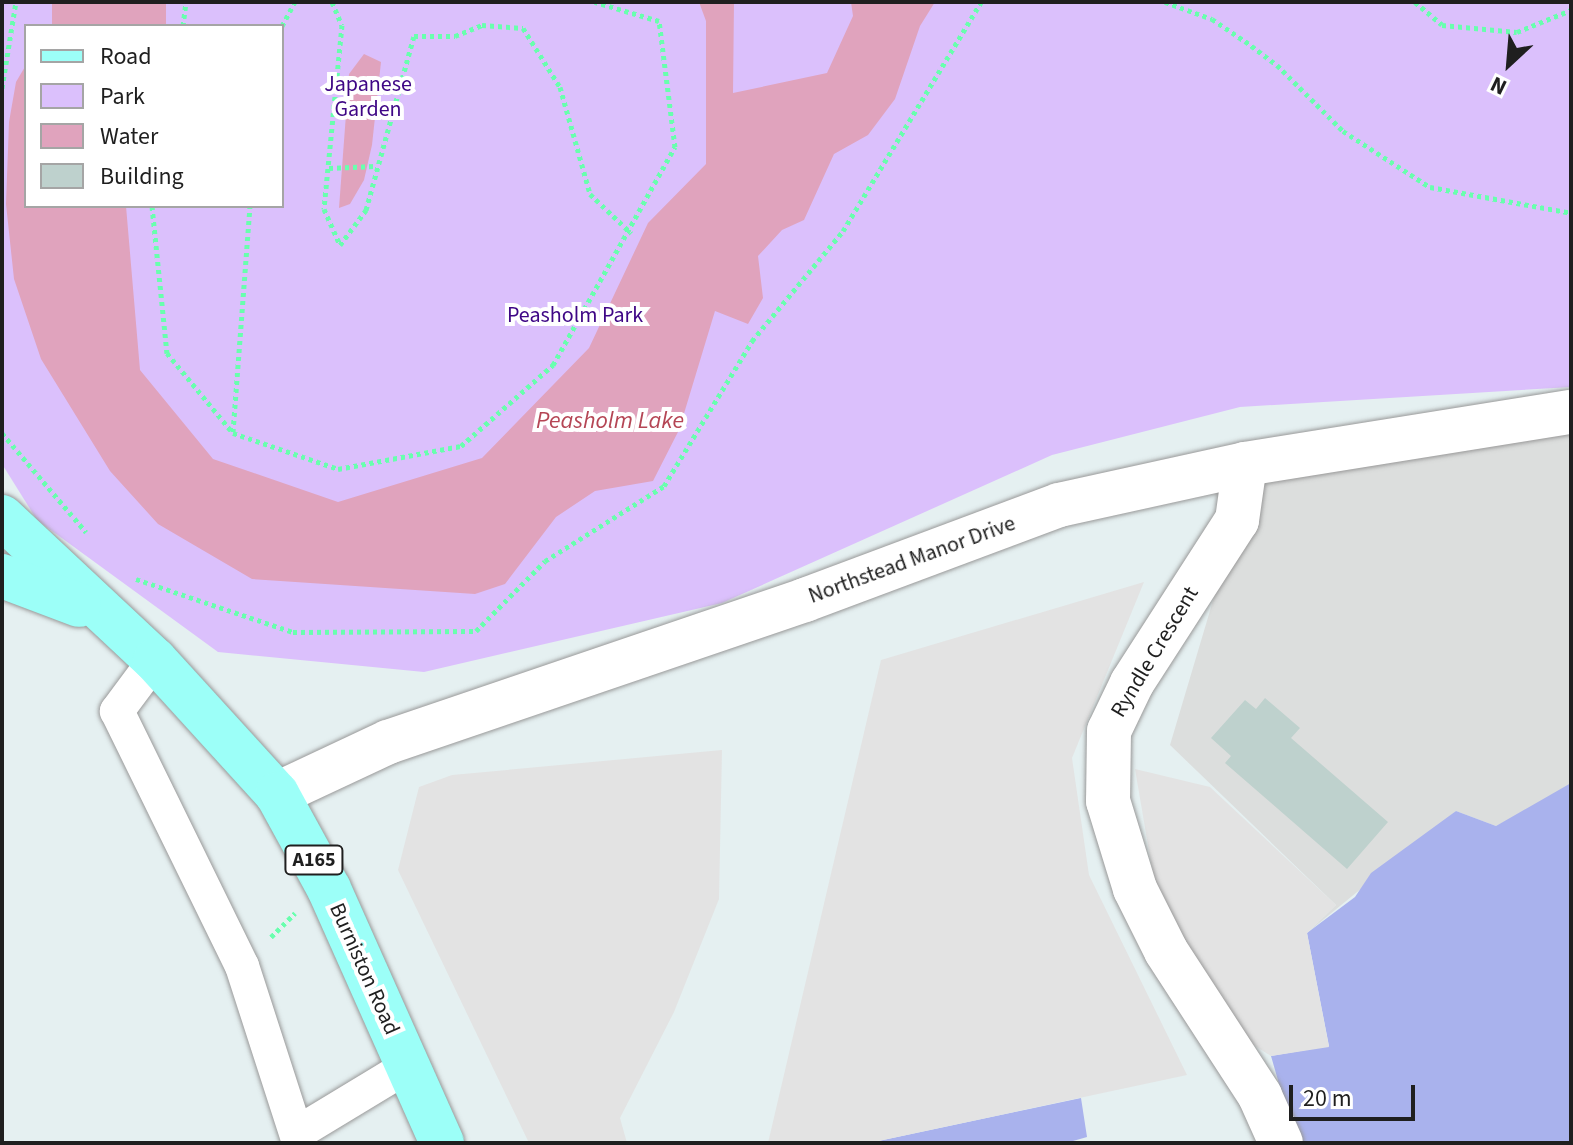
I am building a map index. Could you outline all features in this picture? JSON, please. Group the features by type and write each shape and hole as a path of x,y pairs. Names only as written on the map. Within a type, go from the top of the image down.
{"main road":[{"name":"Burniston Road","path":"2,517 155,660 277,794 329,889 442,1143"},
{"name":"Burniston Road","path":"2,576 117,624"}],"street":[{"name":"Northstead Manor Drive","path":"277,794 388,742 805,600 1059,505 1245,464 1571,412"},
{"name":"Ryndle Crescent","path":"1245,464 1237,520 1132,683 1109,731 1108,801 1135,889 1166,951 1260,1096 1281,1143"},
{"path":"155,660 117,711 242,966 299,1138 408,1066"}],"path":[{"path":"2,88 16,2"},
{"path":"183,24 186,2"},
{"path":"283,24 295,2"},
{"path":"332,2 342,25 324,209 340,245 366,210 375,166 414,36 455,36 482,25 523,28 560,87 590,194 631,233"},
{"path":"152,208 167,353 233,433 338,469 461,446 553,365 631,233 675,147 659,21 595,2"},
{"path":"123,575 293,632 476,631 545,561 664,486 752,341 843,231 981,2"},
{"path":"1165,2 1212,19 1245,41 1277,65 1343,131 1430,187 1571,213"},
{"path":"1415,2 1442,25 1517,32 1571,10"},
{"path":"329,168 375,166"},
{"path":"233,433 250,208"},
{"path":"2,433 93,539"},
{"path":"242,966 289,918 329,889"}],"shaded area":[{"path":"1571,425 1571,788 1496,826 1456,811 1307,933 1336,905 1170,745 1237,520 1245,464"},
{"path":"1144,582 1072,758 1089,875 1187,1075 869,1143 768,1143 881,660"},
{"path":"722,750 719,899 674,1012 620,1118 627,1143 529,1143 398,870 419,787 452,775"},
{"path":"1135,769 1210,787 1336,905 1307,933 1329,1047 1271,1056 1233,1032 1166,951"},
{"path":"1571,783 1571,1143 1296,1143 1271,1056 1329,1046 1307,933 1355,897 1371,873 1456,811 1496,826"},
{"path":"1081,1098 1087,1137 1066,1143 869,1143"}],"green space":[{"name":"Peasholm Park","path":"2,2 1571,2 1571,387 1240,407 1052,455 722,603 424,672 218,652 37,520 2,464"}],"water":[{"path":"52,2 166,2 166,24 52,24"},
{"name":"Peasholm Lake","path":"699,2 734,2 733,93 827,73 853,16 851,2 935,2 920,26 895,99 868,135 834,154 804,220 782,230 758,256 763,298 748,324 715,311 679,430 653,481 595,491 556,517 505,584 475,594 252,579 158,524 110,471 41,359 14,279 6,204 9,122 16,82 24,68 24,208 126,208 140,370 213,459 338,502 482,458 589,348 648,223 706,164 706,21"},
{"path":"364,54 381,62 372,145 364,180 350,204 339,208 349,74"}],"building":[{"path":"1265,698 1300,728 1291,738 1388,822 1347,869 1225,763 1231,756 1211,738 1245,700 1256,709"}],"park label":[{"name":"Japanese Garden","path":"368,96"}]}
